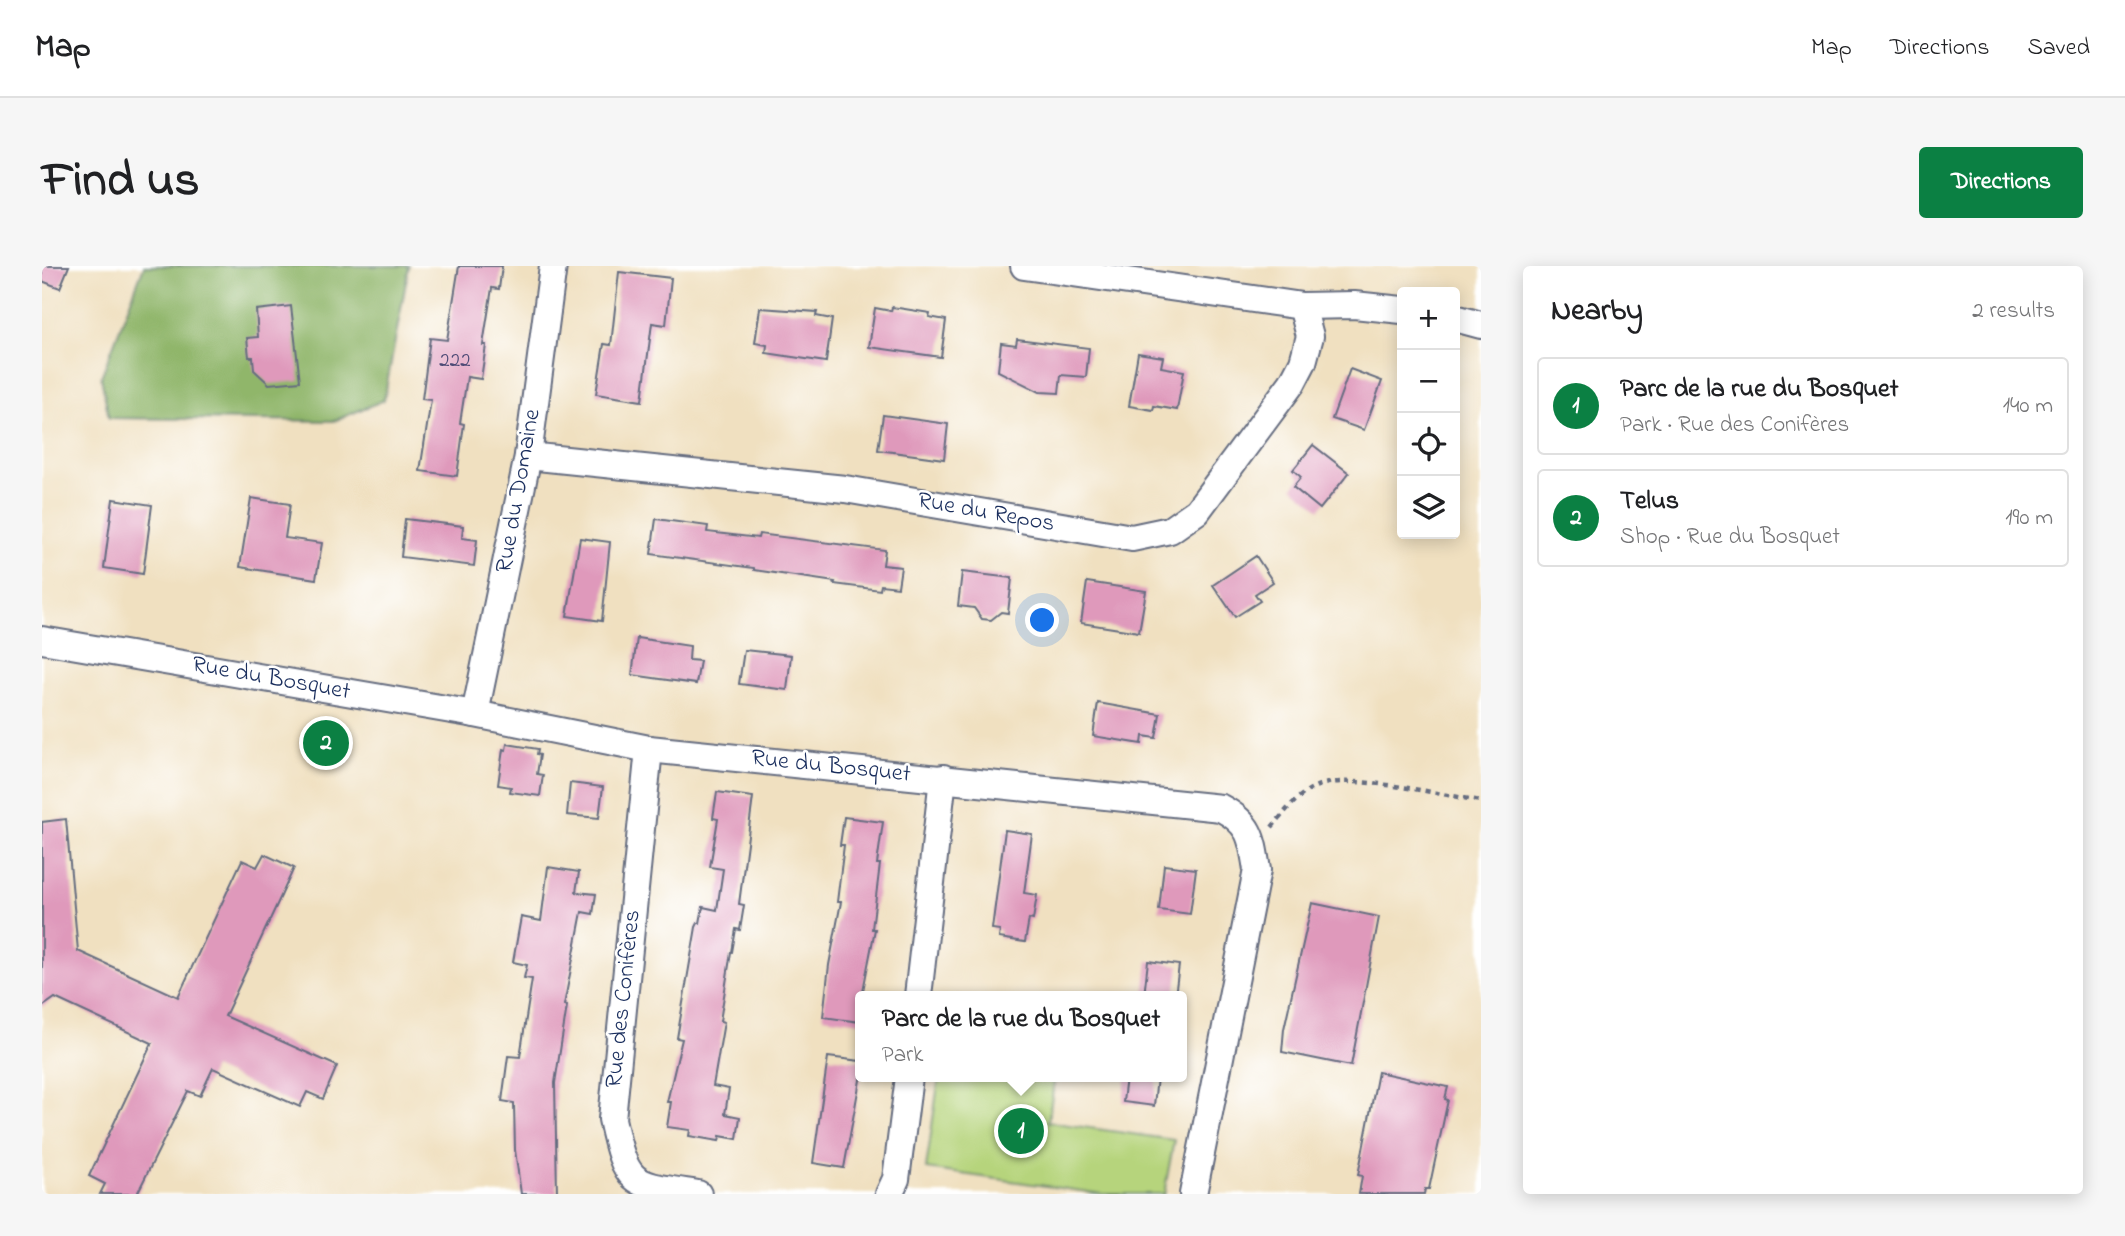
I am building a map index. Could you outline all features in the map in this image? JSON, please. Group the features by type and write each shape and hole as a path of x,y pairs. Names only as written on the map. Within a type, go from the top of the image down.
{"street":[{"name":"Rue du Domaine","path":"475,715 528,456 553,266"},
{"path":"1024,266 1302,306 1354,305 1397,309"},
{"name":"Rue du Repos","path":"528,456 845,489 1132,538 1170,530 1197,511 1292,383 1303,362 1310,336 1302,306"},
{"path":"1460,319 1481,325"},
{"name":"Rue du Bosquet","path":"42,640 475,715 649,749 1221,808 1238,817 1248,831 1257,870 1194,1194"},
{"name":"Rue des Conifères","path":"649,749 612,1119 619,1150 629,1175 648,1186 698,1194"},
{"path":"919,991 943,778"},
{"path":"889,1194 896,1179 908,1082"}],"path":[{"path":"1254,849 1297,798 1319,785 1343,781 1481,801"}],"green space":[{"path":"144,266 409,266 384,400 334,421 109,418 101,377"},
{"path":"938,1082 1054,1082 1048,1122 1174,1140 1164,1194 1102,1194 926,1169"}],"building":[{"path":"42,266 69,266 60,288 42,281"},
{"path":"459,266 502,266 499,289 492,288 481,379 467,377 460,423 464,424 457,476 420,471 431,400 422,399 430,338 447,340"},
{"path":"619,272 671,278 666,325 652,323 642,401 596,394 604,344 611,345"},
{"path":"291,306 300,381 269,384 254,370 253,357 249,357 247,338 258,337 256,310"},
{"path":"892,307 930,313 929,317 946,320 941,357 869,347 875,308 891,311"},
{"path":"760,308 817,312 816,316 832,319 826,362 766,353 767,345 755,343"},
{"path":"1017,339 1089,348 1086,377 1061,375 1059,393 1040,392 998,371 1001,343 1016,345"},
{"path":"1138,353 1163,357 1161,367 1184,371 1177,410 1129,406"},
{"path":"1350,369 1382,381 1364,430 1332,419"},
{"path":"883,415 948,424 944,459 878,450"},
{"path":"1313,445 1349,473 1320,509 1293,487 1301,477 1293,470"},
{"path":"251,498 290,504 285,538 322,543 316,579 240,567"},
{"path":"113,499 152,505 143,574 104,568"},
{"path":"405,519 463,526 462,538 477,540 474,566 401,557"},
{"path":"656,519 708,526 707,532 758,538 759,534 885,550 883,565 901,567 898,587 881,585 880,590 834,584 835,582 754,568 651,554"},
{"path":"580,538 610,542 602,621 567,616"},
{"path":"1256,556 1273,582 1255,594 1260,601 1235,617 1213,585"},
{"path":"962,572 1012,578 1008,613 1001,612 991,620 982,619 974,608 958,606"},
{"path":"1087,582 1146,591 1139,632 1081,623"},
{"path":"637,638 690,646 689,660 700,661 696,684 632,675"},
{"path":"744,650 791,655 787,690 739,684"},
{"path":"1098,703 1160,714 1156,738 1143,736 1142,744 1093,736"},
{"path":"507,744 538,749 537,754 540,755 537,774 543,775 540,796 510,792 511,787 498,785 503,749 506,750"},
{"path":"570,783 603,787 599,818 567,815"},
{"path":"717,792 753,797 739,904 744,905 740,930 736,929 731,952 720,1021 724,1022 713,1086 729,1089 725,1114 740,1117 737,1139 720,1136 719,1141 689,1136 690,1130 667,1127 671,1102 667,1102 682,1039 677,1038 696,927 700,923 703,907 717,910 723,869 710,867 718,819 713,818"},
{"path":"844,817 883,822 872,929 875,929 863,991 855,991 855,1021 823,1017 829,965 841,902 837,902 844,845 840,845"},
{"path":"66,819 78,951 178,997 242,860 257,867 264,854 294,868 225,1016 337,1066 323,1099 307,1092 300,1107 213,1068 200,1096 188,1091 137,1194 100,1194 105,1184 89,1176 152,1043 55,998 42,1007 42,822"},
{"path":"1005,830 1032,834 1024,893 1037,895 1033,920 1029,919 1025,942 999,938 1000,930 992,929"},
{"path":"1164,865 1196,869 1190,914 1159,910"},
{"path":"548,867 579,872 576,892 596,894 593,914 582,912 564,1005 567,1006 555,1083 557,1194 521,1194 515,1150 514,1103 502,1101 508,1056 520,1057 532,979 524,978 527,965 513,962 521,917 541,921"},
{"path":"1312,903 1379,917 1351,1066 1282,1052 1284,1029"},
{"path":"1148,961 1179,965 1176,991 1145,991"},
{"path":"828,1057 855,1060 855,1082 860,1082 844,1168 813,1163"},
{"path":"1378,1072 1448,1087 1445,1099 1448,1100 1429,1189 1425,1189 1424,1194 1359,1194 1362,1176 1358,1175"},
{"path":"1125,1082 1156,1082 1154,1106 1123,1102"}],"place":[{"name":"Telus","path":"326,743"},
{"name":"Parc de la rue du Bosquet","path":"1021,1131"}]}
